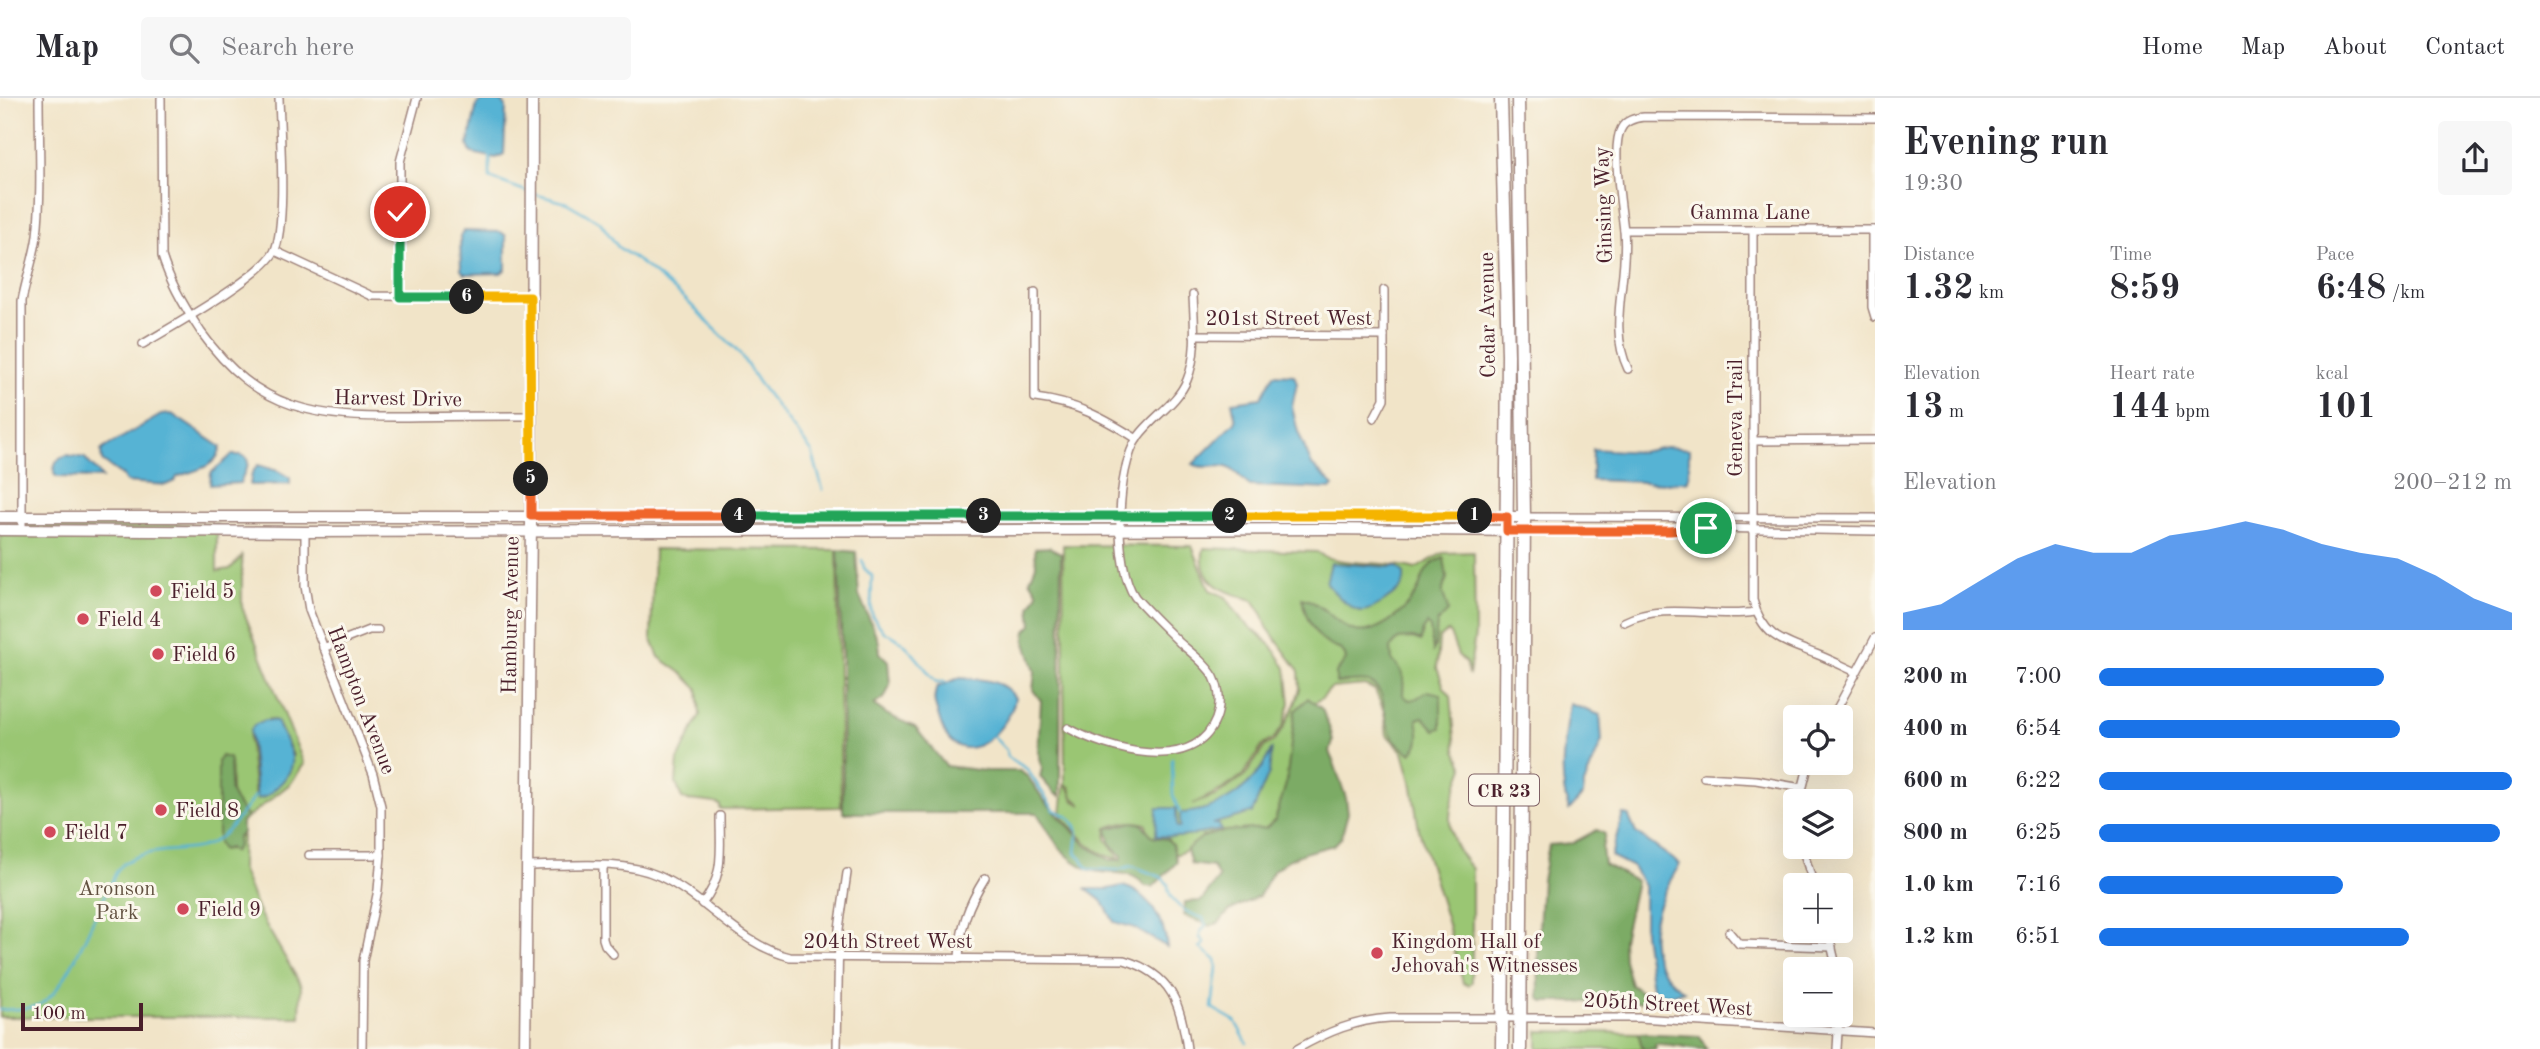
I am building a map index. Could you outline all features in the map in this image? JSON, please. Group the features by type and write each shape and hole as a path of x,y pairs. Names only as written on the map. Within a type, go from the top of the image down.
{"main road":[{"name":"Hamburg Avenue","path":"525,1049 531,524 532,98"},
{"name":"Cedar Avenue","path":"1501,98 1508,355 1507,531"},
{"name":"Cedar Avenue","path":"1518,98 1524,517"},
{"path":"0,530 305,532 531,524 1121,516 1524,517"},
{"path":"0,517 1121,531 1524,531"},
{"name":"CR 23","path":"1520,1049 1524,517"},
{"name":"CR 23","path":"1502,1049 1507,531"}],"street":[{"path":"22,530 22,301 38,219 38,98"},
{"name":"Harvest Drive","path":"161,98 162,256 167,273 190,316 215,352 241,376 271,396 313,412 344,417 531,416"},
{"path":"143,344 259,270 275,251 280,227 279,98"},
{"path":"400,297 400,162 417,98"},
{"name":"Ginsing Way","path":"1628,369 1620,354 1618,333 1625,252 1619,198 1618,137 1623,125 1644,117 1875,118"},
{"name":"Gamma Lane","path":"1624,230 1874,230"},
{"name":"Geneva Trail","path":"1753,230 1752,590 1755,612"},
{"path":"1874,230 1872,307 1875,317"},
{"path":"275,251 367,295 530,297"},
{"path":"1374,418 1384,399 1384,290"},
{"path":"1035,292 1035,398 1055,400 1088,410 1136,439"},
{"path":"1068,728 1115,748 1172,752 1201,740 1213,727 1217,716 1219,702 1214,678 1140,603 1128,587 1122,568 1124,471 1136,439 1181,392 1190,372 1194,335 1193,295"},
{"name":"201st Street West","path":"1194,335 1384,336"},
{"path":"1753,440 1875,440"},
{"path":"1524,517 1875,518"},
{"path":"1524,531 1875,531"},
{"name":"Hampton Avenue","path":"305,532 307,604 378,788 381,806 378,890 363,961 362,1049"},
{"path":"1624,622 1641,614 1663,611 1723,615 1755,612 1768,631 1782,641 1856,672"},
{"path":"323,648 369,630 378,630"},
{"path":"1839,705 1875,638"},
{"path":"1704,777 1756,780 1802,788 1806,775"},
{"path":"702,904 720,873 720,816"},
{"path":"309,855 381,855"},
{"name":"204th Street West","path":"527,866 634,868 657,875 702,904 752,943 774,953 799,958 1107,959 1133,963 1161,980 1178,1004 1187,1049"},
{"path":"603,866 603,939 613,954"},
{"path":"837,1049 839,926 847,873"},
{"path":"959,958 963,920 969,904 985,878"},
{"path":"1729,932 1739,944 1832,947"},
{"path":"1831,943 1834,957"},
{"name":"205th Street West","path":"1313,1040 1345,1026 1372,1019 1639,1018 1875,1033"},
{"path":"1837,1049 1838,1027"},
{"path":"1297,1049 1313,1040 1317,1049"}],"green space":[{"name":"Aronson Park","path":"0,524 217,524 217,571 230,569 242,556 242,607 304,764 291,783 247,818 236,804 231,791 230,763 224,849 231,850 242,833 241,868 258,911 301,985 300,1017 0,1017","holes":["270,719 277,721 293,755 286,778 263,798 255,796 249,737 254,725"]},
{"path":"1063,545 1192,546 1210,590 1226,597 1241,619 1272,646 1286,668 1290,703 1283,726 1274,738 1263,745 1242,776 1193,804 1217,795 1245,776 1265,746 1274,741 1283,729 1300,689 1299,671 1267,627 1253,600 1223,589 1208,578 1204,570 1204,548 1317,552 1336,560 1415,569 1443,553 1474,552 1475,635 1469,675 1466,663 1458,655 1449,631 1439,638 1437,668 1444,687 1451,696 1456,750 1464,768 1454,795 1450,820 1455,844 1472,869 1472,982 1468,985 1463,983 1419,830 1403,752 1387,735 1384,711 1375,690 1365,685 1331,688 1311,705 1282,809 1273,827 1175,855 1151,841 1146,824 1121,823 1107,828 1106,839 1120,859 1094,849 1080,836 1061,815 1064,786 1069,788 1074,801 1082,805 1073,797 1070,787 1065,784"},
{"path":"1049,547 1061,553 1060,796 1040,777 1042,768 1038,749 1041,701 1033,690 1035,671 1025,640 1026,631 1032,625 1030,607 1038,593 1030,580 1036,565 1035,548"},
{"path":"654,549 837,550 841,807 720,809 720,805 716,803 682,799 676,783 678,760 700,715 698,689 659,657 651,638"},
{"path":"838,550 856,552 859,595 879,642 880,653 888,661 890,685 885,697 874,705 888,715 915,727 946,766 986,771 1020,771 1086,845 1110,860 1121,860 1122,856 1111,845 1107,829 1133,822 1142,824 1153,837 1167,839 1172,844 1177,862 1153,887 1145,886 1125,874 1088,869 1071,859 1058,846 1037,813 843,813"},
{"path":"1444,558 1447,578 1443,593 1448,612 1437,623 1433,651 1427,624 1421,641 1413,638 1398,639 1391,647 1392,661 1403,676 1403,695 1409,700 1428,691 1441,694 1441,728 1435,730 1423,717 1417,719 1419,741 1411,753 1399,745 1392,735 1381,695 1376,687 1365,681 1336,683 1336,673 1346,660 1345,656 1341,650 1326,643 1317,634 1307,617 1302,598 1316,604 1352,630 1370,630 1388,622 1404,609 1415,595 1428,568"},
{"path":"1308,698 1322,709 1331,732 1333,742 1330,751 1346,798 1348,813 1341,838 1334,845 1288,860 1274,870 1259,896 1229,911 1219,923 1209,926 1187,917 1184,915 1185,902 1201,901 1219,878 1213,867 1191,864 1187,849 1202,837 1225,831 1266,828 1275,820 1286,784 1295,711"},
{"path":"221,756 229,758 231,793 247,818 242,822 242,833 237,838 238,846 233,852 229,848 222,850 218,843 218,761"},
{"path":"1597,830 1605,834 1602,849 1604,864 1636,881 1623,940 1624,960 1631,985 1648,997 1645,1002 1543,1002 1539,997 1538,946 1542,880 1549,845 1573,843"},
{"path":"1538,1031 1638,1033 1643,1049 1538,1049"},
{"path":"1638,1033 1700,1036 1707,1049 1655,1044 1656,1049 1643,1049"}],"water":[{"path":"483,100 502,101 506,107 504,154 496,158 471,153 468,145 477,104"},
{"path":"464,231 501,232 506,236 506,269 501,273 465,274 461,270 460,236"},
{"path":"1274,374 1294,375 1297,383 1292,407 1298,432 1312,465 1334,486 1330,489 1250,486 1227,467 1201,467 1193,464 1236,421 1232,402 1261,398"},
{"path":"172,414 221,447 215,460 198,470 177,477 166,485 126,482 123,476 102,461 101,451 104,448 161,415"},
{"path":"1666,447 1689,449 1689,481 1669,483 1592,480 1593,449 1640,452"},
{"path":"67,455 85,458 102,478 57,477 54,474 55,464"},
{"path":"232,455 247,458 248,464 240,483 210,485 211,473"},
{"path":"258,465 290,478 290,484 250,485 252,473"},
{"path":"1331,563 1396,566 1404,573 1404,581 1396,592 1378,605 1366,610 1356,610 1326,583"},
{"path":"959,678 998,684 1015,698 1001,727 983,743 973,747 963,747 950,740 943,730 935,704 937,687"},
{"path":"1570,704 1600,715 1602,741 1584,784 1583,795 1569,810 1563,771"},
{"path":"265,720 277,721 292,756 292,763 277,787 257,799 250,731 254,725"},
{"path":"1272,748 1269,773 1252,813 1212,824 1217,824 1221,830 1181,837 1156,836 1157,808 1176,808 1177,827 1180,827 1180,813 1223,802 1247,785 1257,774"},
{"path":"1623,814 1628,815 1636,833 1680,864 1656,914 1653,947 1658,962 1668,977 1684,991 1680,993 1660,993 1652,989 1644,933 1644,886 1633,867 1611,856"},
{"path":"1122,886 1140,895 1154,909 1163,928 1167,947 1132,927 1114,922 1103,902 1086,889"}],"waterway":[{"path":"490,155 490,178 528,192"},
{"path":"534,194 567,203 600,222 618,247 684,298 740,354 812,452 823,490"},
{"path":"862,560 864,568 872,576 873,617 885,633 906,646 936,682 946,682"},
{"path":"993,736 1006,750 1008,757 1027,769 1054,810 1068,816 1076,826 1076,853 1088,869 1117,870 1132,866 1161,877 1168,884 1175,902 1191,914 1203,918 1206,925 1200,938 1205,943 1200,948 1216,960 1217,967 1212,1008 1235,1021 1247,1043"},
{"path":"1172,759 1173,795 1180,813"},
{"path":"0,1010 32,1007 52,995 80,950 119,868 140,855 191,849 211,843 230,828 255,796"}],"place":[{"name":"Field 5","path":"156,591"},
{"name":"Field 4","path":"83,619"},
{"name":"Field 6","path":"158,654"},
{"name":"Field 8","path":"161,810"},
{"name":"Field 7","path":"50,832"},
{"name":"Field 9","path":"183,909"},
{"name":"Kingdom Hall of Jehovah's Witnesses","path":"1377,953"}],"route":[{"path":"400,212 400,297 530,297 531,516 1493,516 1507,517 1507,531 1670,531 1706,528"}]}
